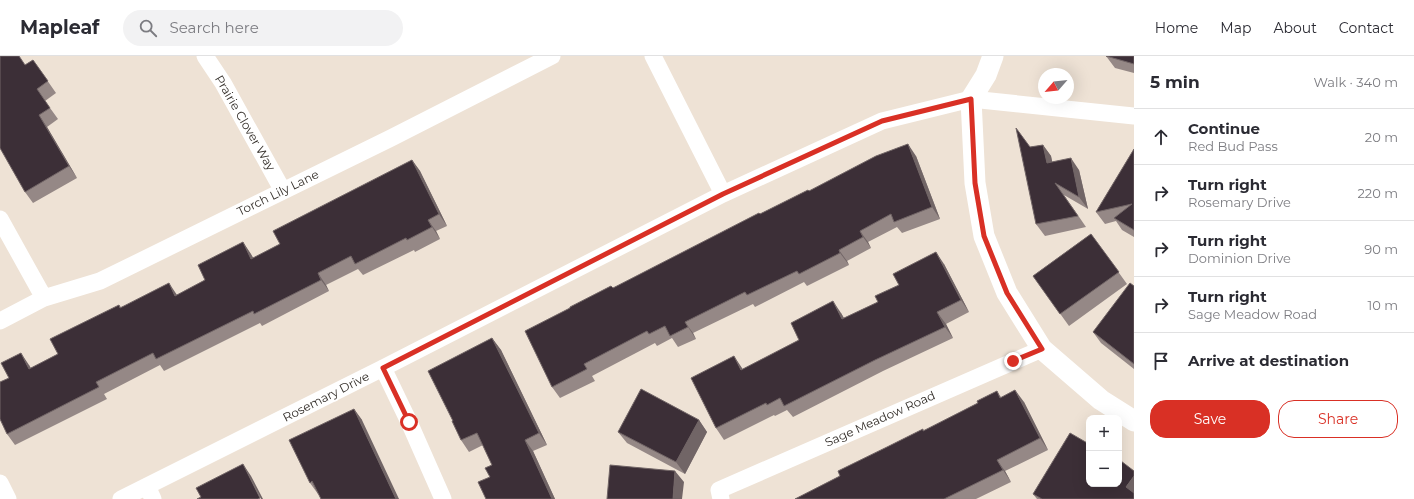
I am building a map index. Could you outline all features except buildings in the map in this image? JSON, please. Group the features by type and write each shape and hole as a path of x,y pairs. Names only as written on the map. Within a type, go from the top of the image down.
{"street":[{"name":"Prairie Clover Way","path":"205,56 223,83 283,191"},
{"name":"Torch Lily Lane","path":"0,320 44,298 100,281 552,56"},
{"path":"653,56 723,194"},
{"path":"993,56 986,75 971,99 975,183 984,236 1007,293 1042,349 1101,400 1134,421"},
{"name":"Rosemary Drive","path":"121,499 150,492 383,368 723,194 882,121 971,99 1134,116"},
{"path":"0,219 44,298"},
{"name":"Sage Meadow Road","path":"720,495 1042,349"},
{"path":"383,368 443,499"},
{"path":"0,483 8,499"}],"route":[{"path":"409,422 383,368 723,194 882,121 971,99 975,183 984,236 1007,293 1042,349 1013,361"}]}
